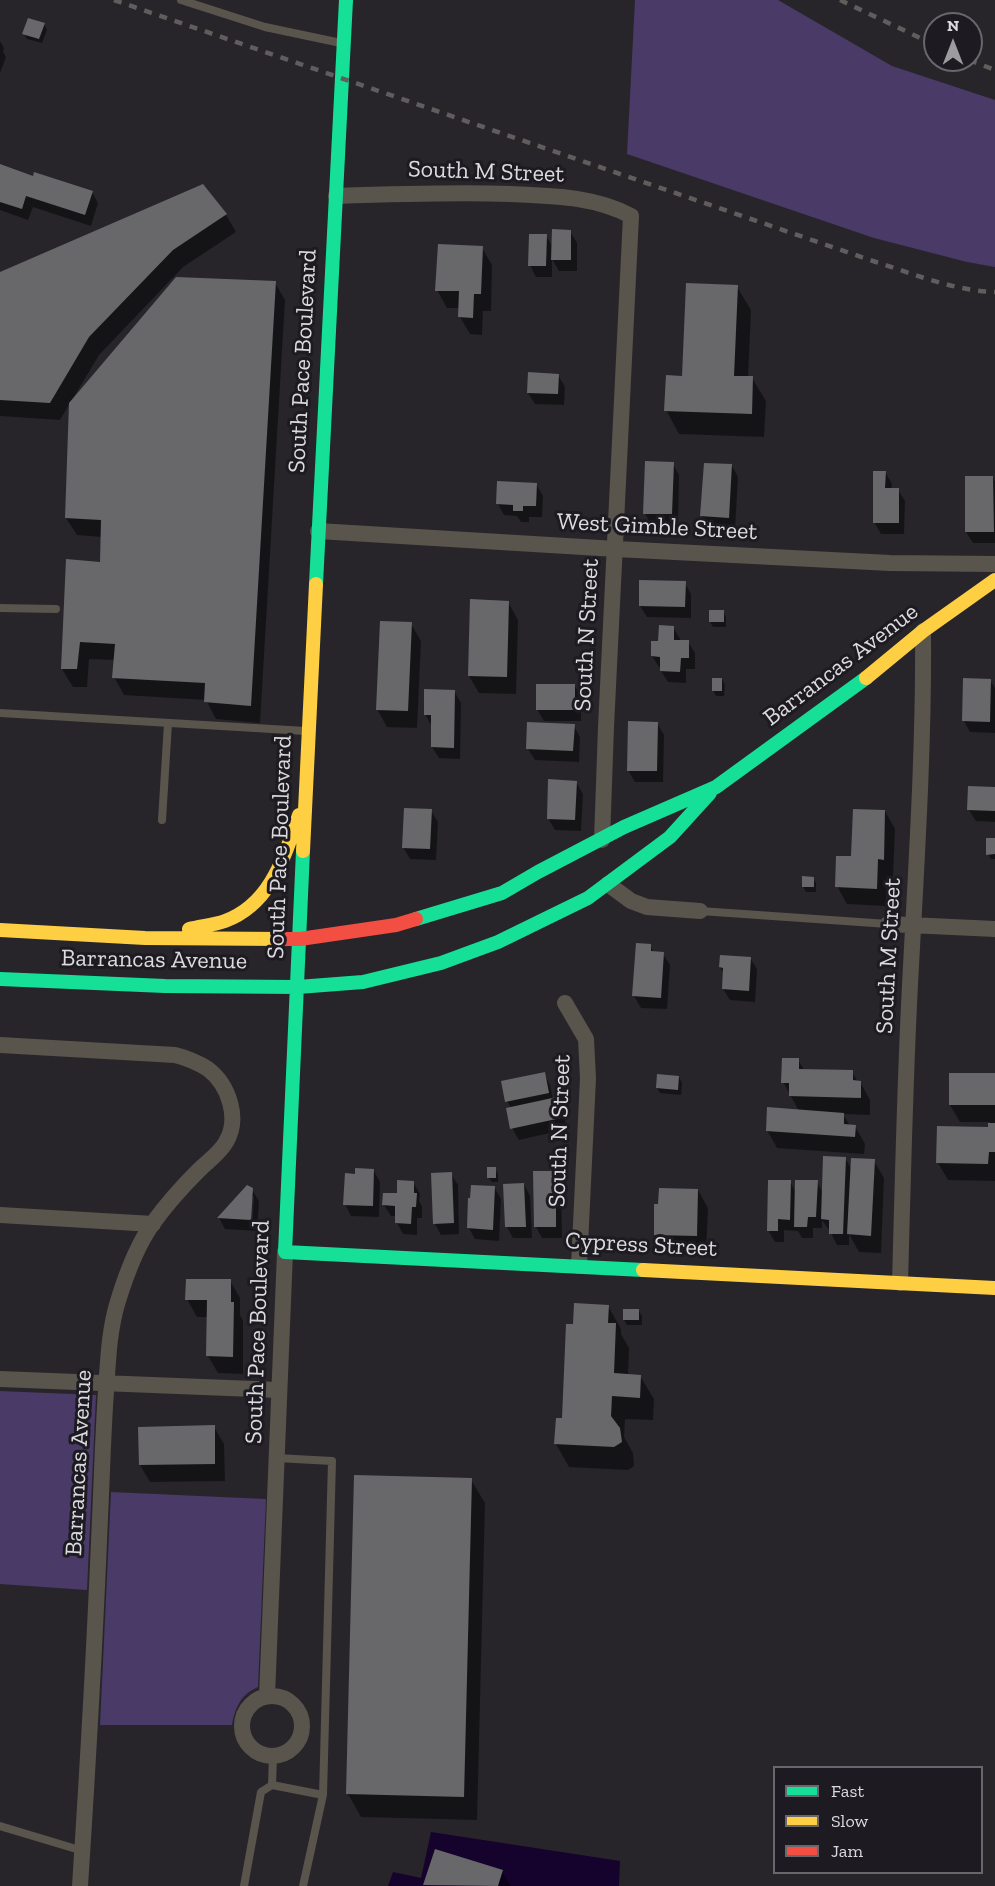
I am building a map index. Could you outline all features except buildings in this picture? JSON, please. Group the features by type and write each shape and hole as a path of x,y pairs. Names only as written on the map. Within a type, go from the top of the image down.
{"main road":[{"name":"South Pace Boulevard","path":"285,1252 318,531 346,0"},
{"name":"Barrancas Avenue","path":"0,979 165,986 298,987 363,982 441,963 498,942 588,898 608,884 670,837 716,787 871,674 923,631 995,580"},
{"name":"Barrancas Avenue","path":"0,930 145,938 300,939 396,926 502,893 624,827 716,787"},
{"path":"145,938 226,921 242,913 264,895 278,871 307,793"},
{"name":"Cypress Street","path":"285,1252 995,1288"}],"street":[{"name":"South M Street","path":"336,196 449,192 542,195 592,201 615,207 631,216"},
{"name":"South N Street","path":"602,840 631,216"},
{"name":"West Gimble Street","path":"318,531 616,549 890,562 995,564"},
{"name":"South M Street","path":"900,1283 911,966 924,694 923,631"},
{"path":"608,884 631,901 647,908 700,911"},
{"path":"888,924 995,928"},
{"name":"South N Street","path":"565,1003 586,1039 588,1078 579,1266"},
{"name":"Barrancas Avenue","path":"0,1045 175,1055 191,1059 209,1070 221,1083 231,1106 231,1132 226,1144 196,1173 153,1224 140,1248 118,1302 110,1335 80,1886"},
{"path":"0,1215 153,1224"},
{"name":"South Pace Boulevard","path":"267,1696 285,1252"},
{"path":"0,1379 279,1390"},
{"path":"267,1696 287,1699 300,1713 302,1723 302,1733 298,1742 283,1754 273,1756 263,1755 247,1743 242,1734 241,1724 244,1713 250,1705 267,1696"}],"lane":[{"path":"182,0 265,27 344,44"},
{"path":"0,608 56,609"},
{"path":"0,714 309,731"},
{"path":"162,820 168,723"},
{"path":"700,911 888,924"},
{"path":"277,1458 332,1461 323,1795 303,1886"},
{"path":"272,1785 273,1756"},
{"path":"244,1886 261,1792 272,1785 323,1795"},
{"path":"0,1826 82,1851"}],"shaded area":[{"path":"635,0 778,0 892,66 995,100 995,267 874,238 627,154"},
{"path":"0,1391 96,1395 87,1590 0,1584"},
{"path":"111,1492 266,1499 258,1687 240,1702 232,1725 100,1725"},
{"path":"431,1832 620,1861 619,1886 388,1886 393,1872 421,1878"}],"railway":[{"path":"114,0 920,277 965,289 995,292"},
{"path":"840,0 923,39"},
{"path":"983,65 995,70"}],"traffic: fast":[{"path":"316,584 346,0"},
{"path":"416,919 502,893 624,827 716,787 866,678"},
{"path":"0,979 165,986 298,987 363,982 441,963 498,942 588,898 670,837 710,793"},
{"path":"303,851 285,1252 643,1270"}],"traffic: slow":[{"path":"866,678 923,631 995,580"},
{"path":"303,851 316,584"},
{"path":"189,929 225,921 254,903 274,877 299,815"},
{"path":"0,930 145,938 282,939"},
{"path":"643,1270 995,1288"}],"traffic: jam":[{"path":"282,939 300,939 396,925 416,919"}]}
